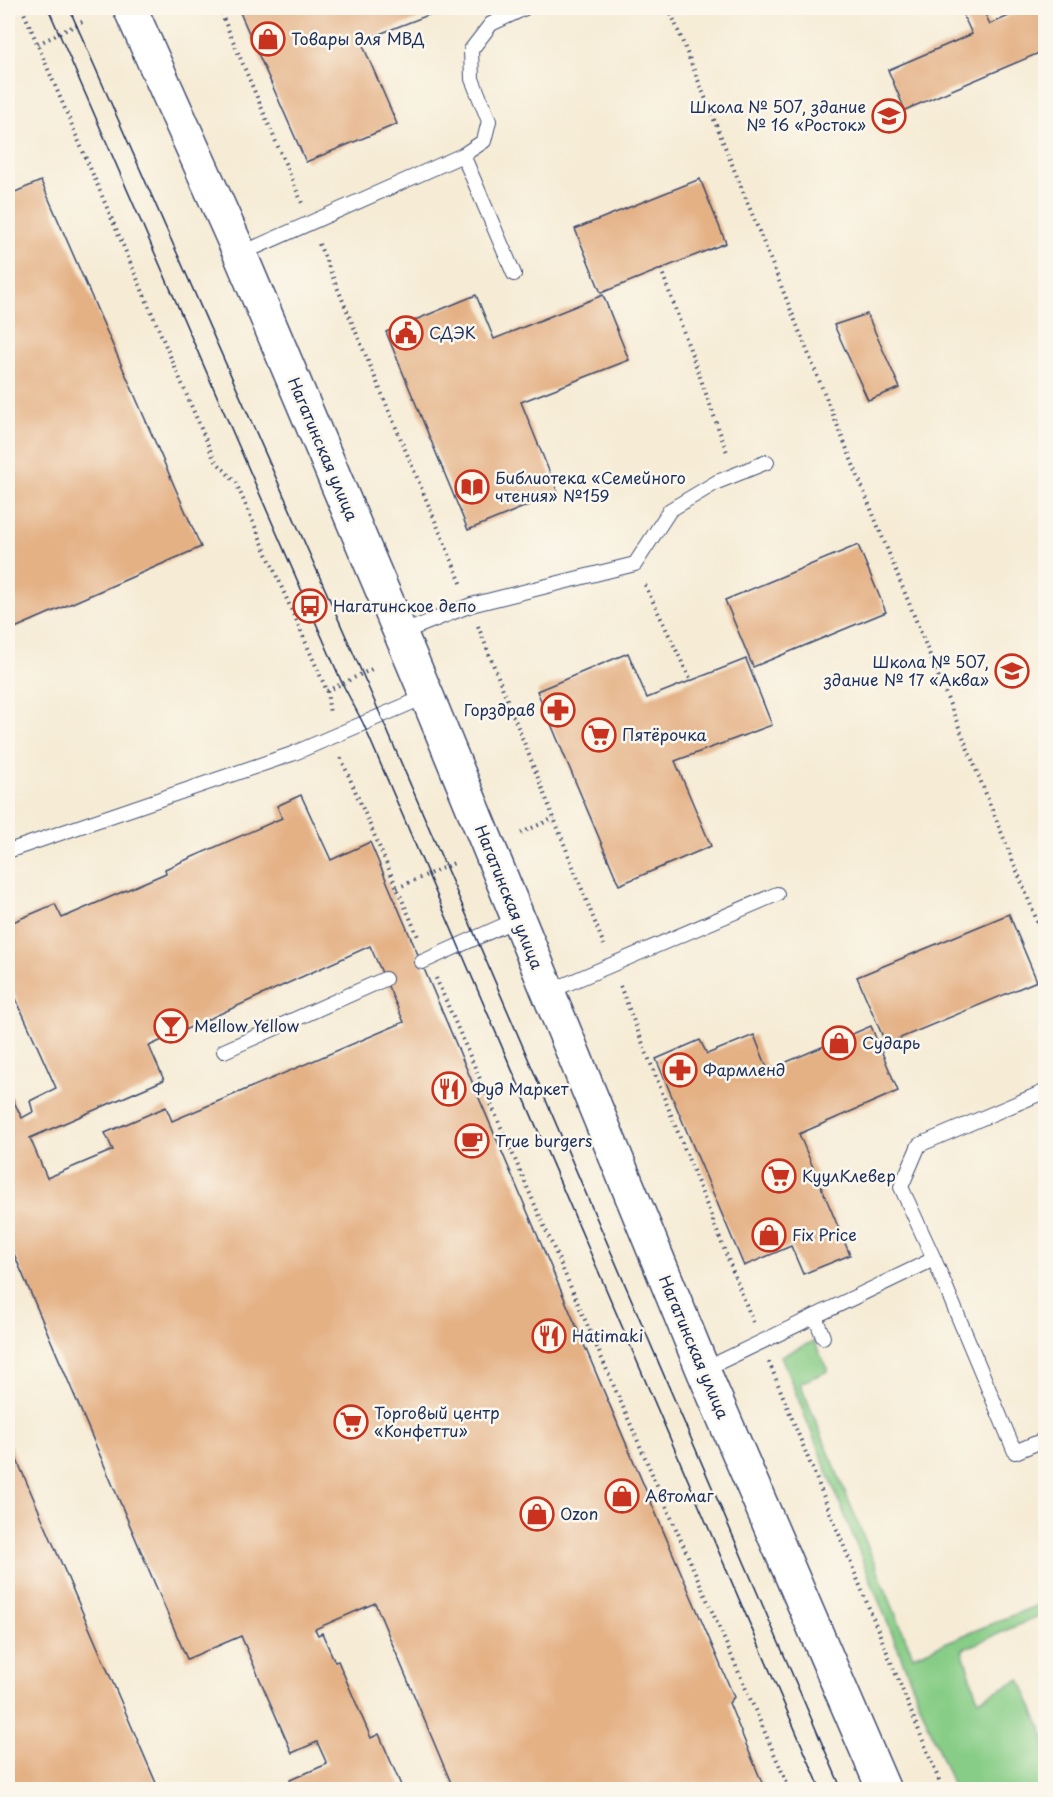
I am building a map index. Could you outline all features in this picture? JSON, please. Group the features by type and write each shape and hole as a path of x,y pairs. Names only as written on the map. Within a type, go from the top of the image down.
{"street":[{"name":"Нагатинская улица","path":"130,8 240,254 427,696 703,1370 884,1790"}],"lane":[{"path":"240,254 463,155 483,141 489,121 472,79 471,50 491,24 525,8"},
{"path":"463,155 514,274"},
{"path":"400,633 471,605 634,564 670,510 735,475 767,462"},
{"path":"8,850 292,754 427,696"},
{"path":"548,992 777,894"},
{"path":"425,961 518,919"},
{"path":"224,1051 385,979"},
{"path":"1046,1091 919,1145 901,1187 934,1259 1015,1452 1046,1439"},
{"path":"703,1370 934,1259"},
{"path":"815,1316 824,1337"}],"path":[{"path":"22,8 214,459 236,483 327,691 332,736 397,888 425,961 790,1790"},
{"path":"219,8 471,605 761,1342 943,1790"},
{"path":"669,8 1046,943"},
{"path":"38,45 86,20"},
{"path":"661,269 735,475"},
{"path":"634,564 691,681"},
{"path":"327,691 372,669"},
{"path":"521,833 554,818"},
{"path":"397,888 454,863"}],"green space":[{"path":"814,1341 828,1371 800,1383 913,1656 1045,1602 1045,1613 962,1650 978,1700 1020,1679 1045,1737 1045,1789 954,1789 781,1356"}],"building":[{"path":"238,8 437,8 439,11 361,41 397,124 306,162"},
{"path":"960,8 982,8 990,24 1028,8 1046,8 1046,50 905,110 888,70 972,34"},
{"path":"700,179 726,243 601,293 575,229"},
{"path":"41,181 201,547 8,631 8,195"},
{"path":"476,295 494,339 603,295 629,360 521,402 558,493 468,530 386,332"},
{"path":"867,314 900,388 868,400 834,325"},
{"path":"858,545 886,612 753,667 725,600"},
{"path":"628,653 647,698 746,659 772,725 675,761 711,846 619,885 537,691"},
{"name":"Торговый центр «Конфетти»","path":"301,795 331,860 370,842 734,1697 729,1703 765,1790 454,1790 375,1603 315,1629 318,1635 322,1633 335,1662 338,1661 371,1738 379,1734 403,1790 294,1790 290,1780 327,1764 317,1742 292,1753 241,1636 187,1659 8,1240 8,1090 22,1118 33,1112 30,1101 56,1088 8,981 8,924 55,904 62,918 166,873 165,869 282,818 277,806","holes":["370,946 404,1022 172,1121 166,1107 105,1133 113,1150 47,1178 30,1138 164,1080 149,1046"]},
{"path":"1009,914 1037,981 886,1044 857,977"},
{"path":"871,1026 898,1091 799,1134 850,1255 803,1274 791,1246 744,1266 656,1059 700,1040 707,1054 754,1035 768,1070"},
{"path":"8,1439 159,1790 8,1790"}],"tram line":[{"path":"48,8 342,683 363,723 821,1790"},
{"path":"69,8 381,716 842,1790"}],"place":[{"name":"Товары для МВД","path":"268,39"},
{"name":"Школа № 507, здание № 16 «Росток»","path":"889,116"},
{"name":"СДЭК","path":"406,333"},
{"name":"Библиотека «Семейного чтения» №159","path":"472,487"},
{"name":"Нагатинское депо","path":"310,606"},
{"name":"Школа № 507, здание № 17 «Аква»","path":"1012,671"},
{"name":"Горздрав","path":"558,710"},
{"name":"Пятёрочка","path":"599,735"},
{"name":"Mellow Yellow","path":"171,1026"},
{"name":"Сударь","path":"839,1043"},
{"name":"Фармленд","path":"680,1070"},
{"name":"Фуд Маркет","path":"449,1089"},
{"name":"True burgers","path":"472,1141"},
{"name":"КуулКлевер","path":"779,1176"},
{"name":"Fix Price","path":"769,1235"},
{"name":"Hatimaki","path":"549,1336"},
{"name":"Торговый центр «Конфетти»","path":"351,1422"},
{"name":"Автомаг","path":"622,1496"},
{"name":"Ozon","path":"537,1514"}]}
